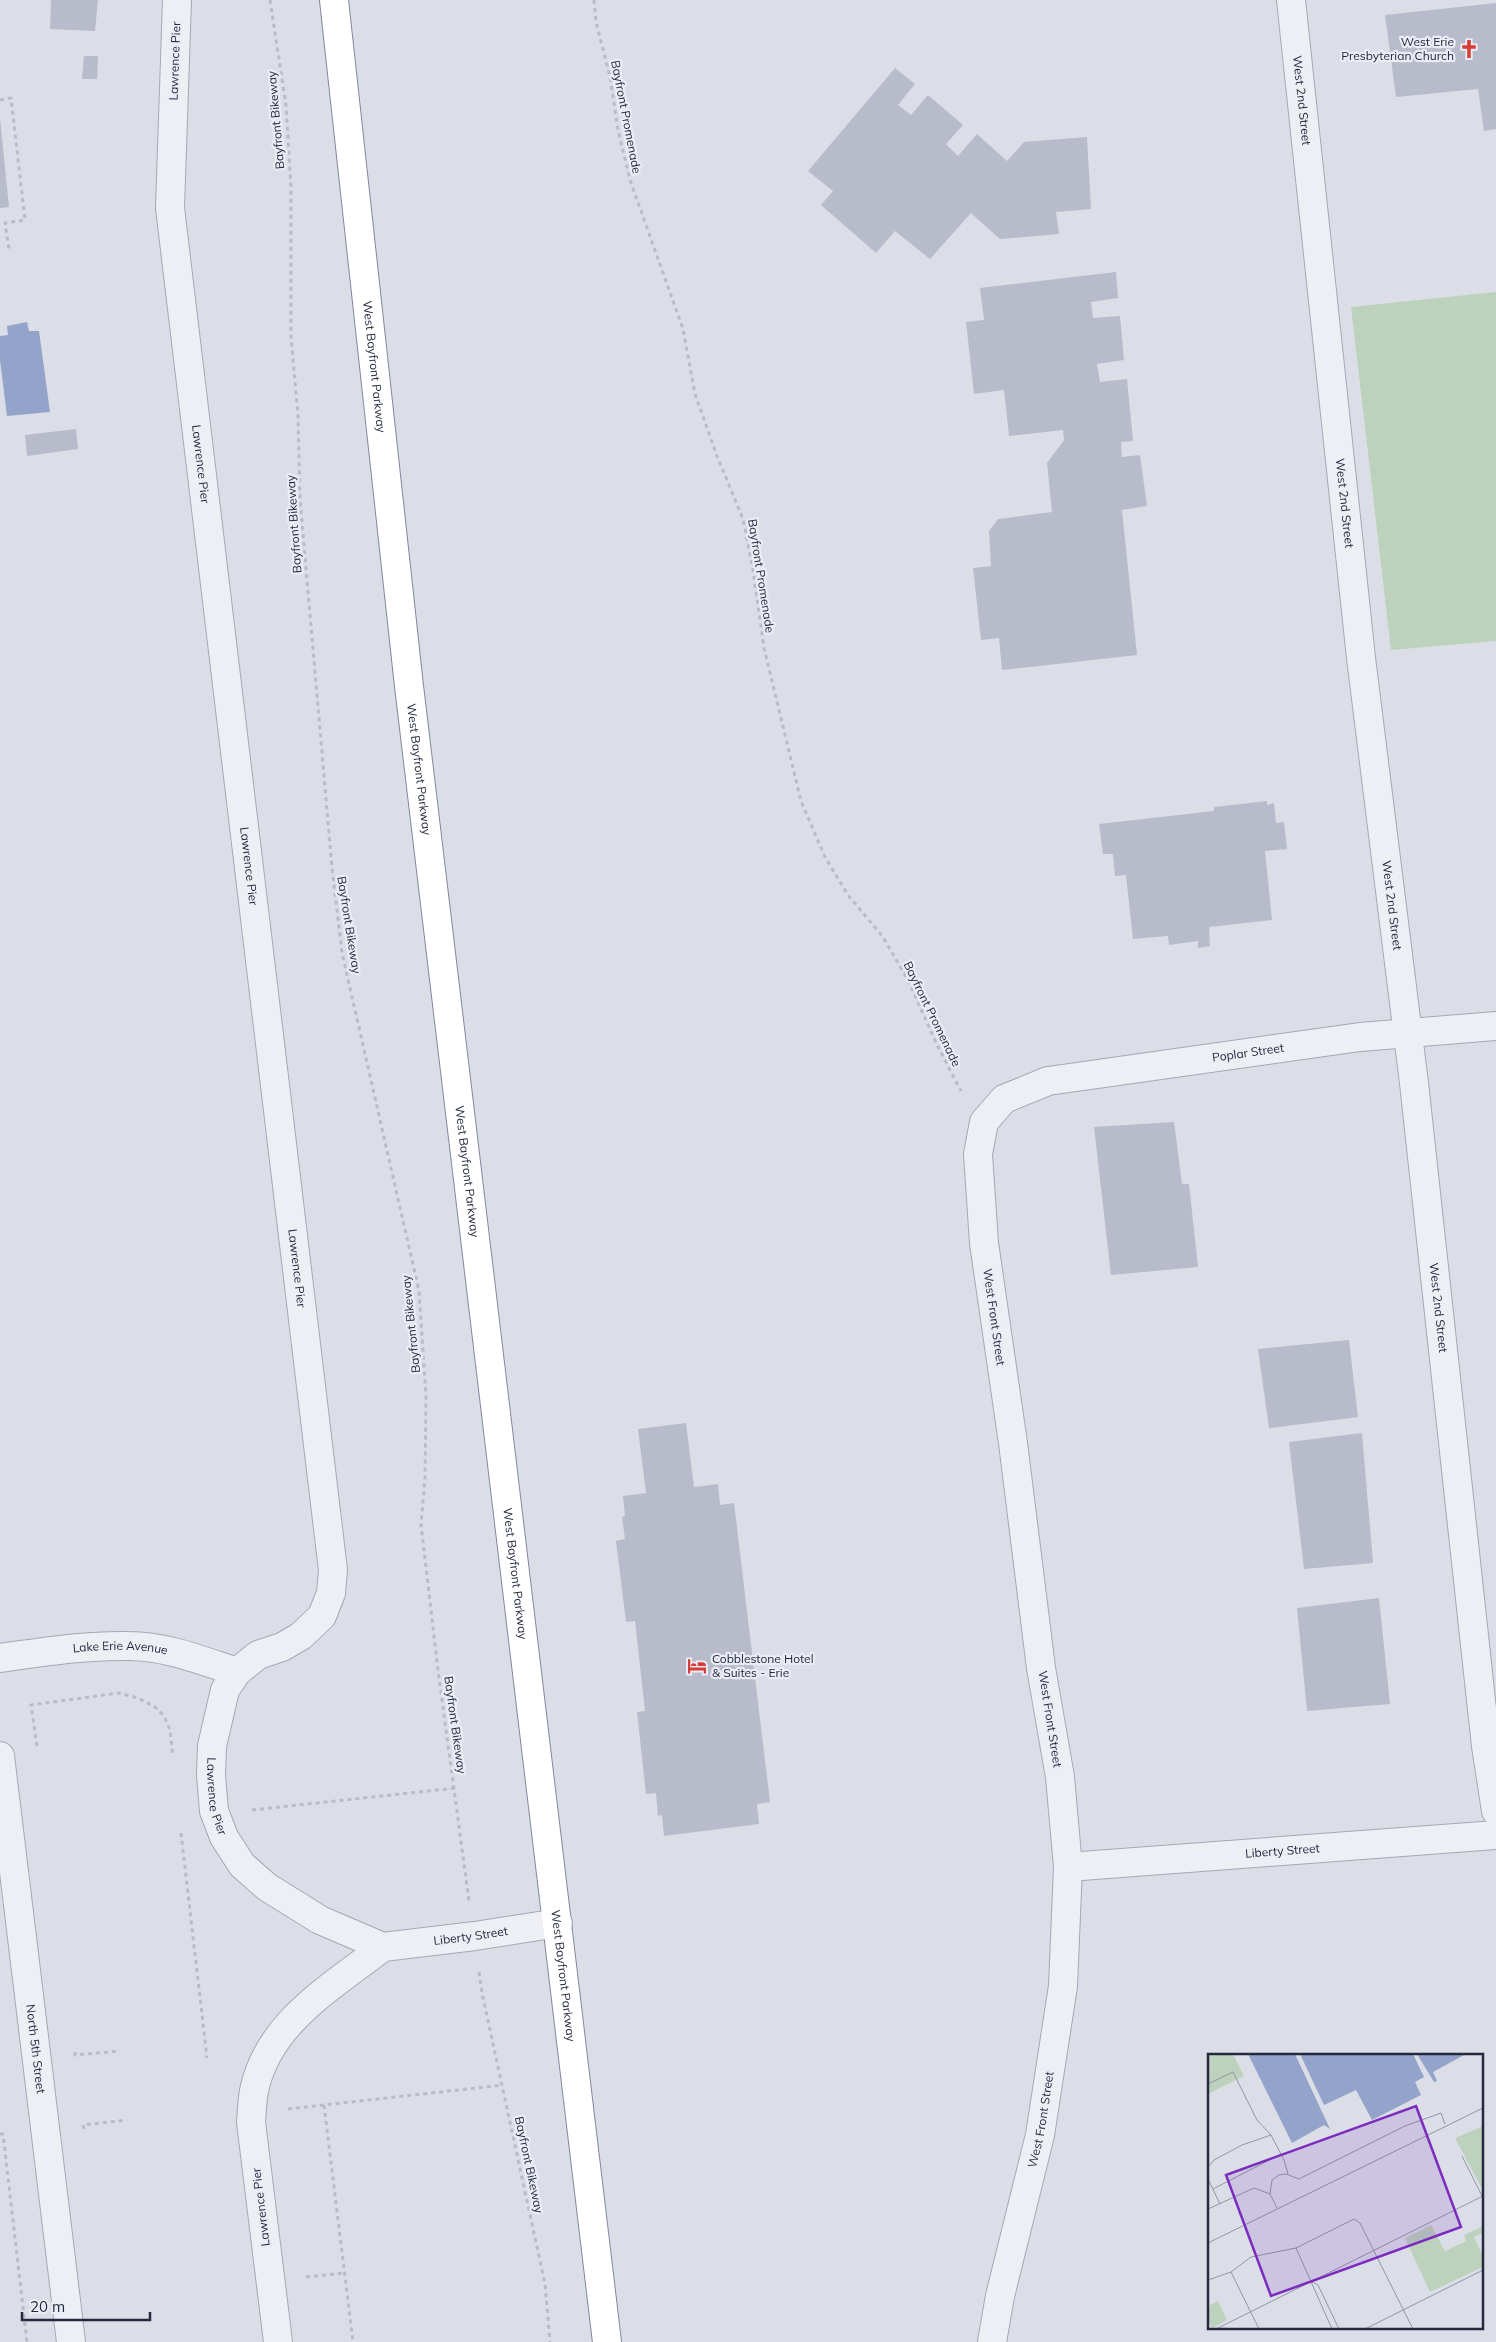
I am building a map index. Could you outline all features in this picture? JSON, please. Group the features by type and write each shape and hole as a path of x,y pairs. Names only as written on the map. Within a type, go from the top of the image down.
{"highway":[{"name":"West Bayfront Parkway","path":"334,0 409,686 496,1425 608,2342"}],"street":[{"name":"Lawrence Pier","path":"177,0 170,208 333,1570 331,1593 322,1616 302,1636 282,1647 258,1655 237,1672 225,1690 212,1746 211,1776 214,1811 224,1837 242,1865 267,1887 320,1920 383,1947 289,2021 274,2041 262,2063 254,2091 251,2122 278,2342"},
{"name":"West 2nd Street","path":"1291,0 1361,658 1407,1033 1485,1736 1496,1811"},
{"name":"Poplar Street","path":"984,1122 1004,1099 1048,1081 1360,1037 1496,1026"},
{"name":"West Front Street","path":"984,1122 978,1154 984,1243 1013,1443 1042,1668 1060,1777 1068,1867 1062,1986 1040,2134 1000,2296 992,2342"},
{"name":"Lake Erie Avenue","path":"0,1658 62,1649 131,1646 184,1655 237,1672"},
{"name":"North 5th Street","path":"0,1756 71,2342"},
{"name":"Liberty Street","path":"1068,1867 1496,1835"},
{"name":"Liberty Street","path":"383,1947 475,1936 558,1922"}],"path":[{"name":"Bayfront Bikeway","path":"270,0 286,105 291,187 291,337 298,415 300,499 332,868 342,953 374,1084 419,1291 426,1396 425,1479 421,1524 438,1670 456,1788 465,1875"},
{"name":"Bayfront Promenade","path":"594,0 596,22 610,78 618,130 630,180 683,328 695,394 717,456 744,519 764,648 801,801 825,857 848,894 883,937 910,984 937,1045 959,1088 984,1122"},
{"path":"0,100 11,98 25,220 5,223 9,249"},
{"path":"38,1754 32,1705 119,1693 138,1698 155,1706 164,1716 170,1730 173,1758"},
{"path":"249,1811 456,1788"},
{"path":"180,1824 207,2058"},
{"name":"Bayfront Bikeway","path":"482,1993 545,2284 550,2342"},
{"path":"74,2045 75,2055 120,2051"},
{"path":"288,2109 503,2085"},
{"path":"324,2105 353,2342"},
{"path":"84,2135 83,2126 127,2120"},
{"path":"0,2134 3,2134 27,2342"},
{"path":"304,2277 345,2273"}],"green space":[{"path":"1496,292 1496,641 1391,650 1351,307"}],"water":[{"path":"27,322 29,331 39,331 50,412 7,416 0,360 0,336 8,335 7,326"}],"building":[{"path":"51,0 98,0 95,31 50,29"},
{"path":"1496,3 1496,129 1484,131 1478,89 1396,97 1385,15"},
{"path":"84,56 98,56 97,79 82,79"},
{"path":"895,68 915,84 898,105 911,115 928,95 963,125 946,144 958,156 977,134 1007,161 1024,142 1087,137 1091,209 1056,212 1059,234 1000,239 971,213 930,259 895,231 876,253 821,205 833,191 808,171"},
{"path":"0,118 9,207 0,208"},
{"path":"1116,272 1118,298 1091,302 1093,318 1120,316 1124,360 1097,364 1100,382 1127,379 1133,441 1121,442 1122,457 1140,455 1147,506 1122,510 1137,655 1002,670 999,638 981,640 973,568 991,566 989,531 998,519 1052,512 1047,463 1064,440 1063,430 1009,436 1004,390 974,394 966,322 984,320 980,288"},
{"path":"76,429 78,449 27,456 25,435"},
{"path":"1267,801 1267,805 1274,803 1276,823 1284,822 1287,849 1265,851 1272,920 1209,927 1210,946 1198,948 1198,941 1169,945 1168,936 1133,939 1126,875 1115,876 1113,854 1103,854 1099,824 1214,811 1214,807"},
{"path":"1174,1122 1182,1184 1189,1184 1198,1267 1111,1275 1094,1127"},
{"path":"1349,1340 1358,1417 1269,1428 1258,1349"},
{"name":"Cobblestone Hotel & Suites - Erie","path":"686,1423 694,1487 718,1484 720,1505 734,1503 770,1802 757,1804 759,1824 664,1836 662,1815 658,1816 656,1793 646,1794 637,1712 645,1711 635,1621 626,1622 616,1541 625,1539 622,1517 625,1516 623,1496 646,1493 638,1429"},
{"path":"1362,1433 1373,1563 1304,1569 1289,1442"},
{"path":"1379,1598 1390,1704 1307,1711 1297,1608"}],"place":[{"name":"West Erie Presbyterian Church","path":"1469,49"},
{"name":"Cobblestone Hotel & Suites - Erie","path":"697,1666"}]}
